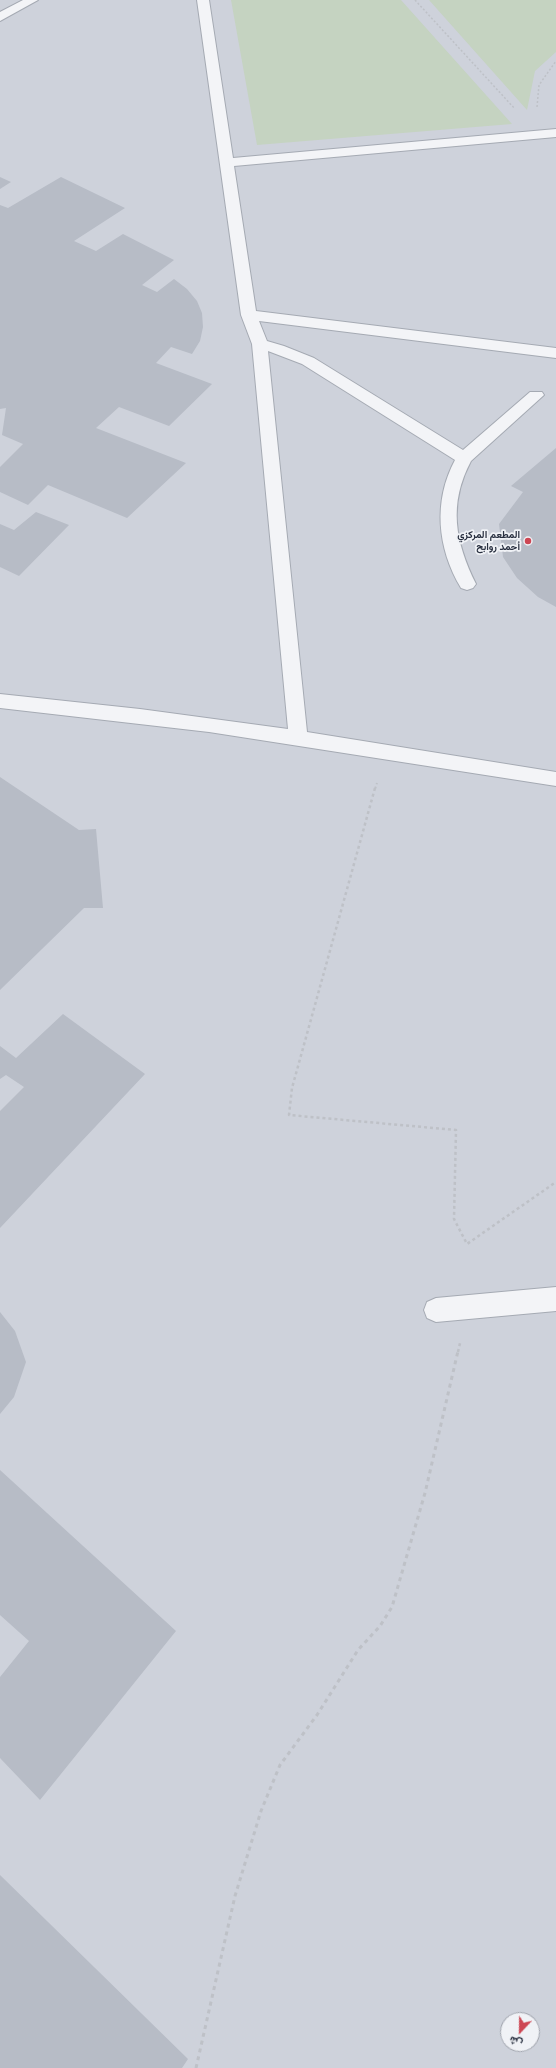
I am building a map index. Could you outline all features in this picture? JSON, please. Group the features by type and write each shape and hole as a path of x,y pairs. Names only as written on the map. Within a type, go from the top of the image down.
{"lane":[{"path":"0,17 32,0"},
{"path":"203,0 249,315 260,344 298,737"},
{"path":"227,163 535,130 556,133"},
{"path":"249,315 556,353"},
{"path":"260,344 279,349 308,361 464,458"},
{"path":"467,584 455,560 449,535 448,511 455,475 464,458 536,395"},
{"path":"0,701 136,714 386,750 556,779"},
{"path":"436,1310 556,1299"}],"path":[{"path":"415,0 535,130"},
{"path":"535,130 540,84 556,61"},
{"path":"386,750 292,1088 288,1115 456,1130 454,1219 467,1244 556,1182"},
{"path":"196,2068 235,1896 261,1811 280,1765 317,1715 358,1650 380,1626 392,1607 425,1493 468,1307"}],"shaded area":[{"path":"0,0 556,0 556,2068 0,2068"}],"green space":[{"path":"231,0 401,0 512,124 257,145"},
{"path":"429,0 556,0 556,52 535,71 527,110"}],"building":[{"path":"0,177 11,182 0,189"},
{"path":"61,177 125,208 74,241 96,251 123,234 174,260 142,285 157,292 174,279 187,289 197,301 202,313 203,327 200,341 192,354 171,347 156,363 212,384 169,426 119,407 96,428 186,463 127,518 48,485 28,505 0,492 0,467 23,444 2,435 6,408 0,409 0,205 8,208"},
{"name":"المطعم المركزي أحمد روابح","path":"556,448 556,607 538,597 517,578 503,557 499,524 523,492 511,486"},
{"path":"36,512 69,525 19,576 0,567 0,524 14,530"},
{"path":"0,777 79,830 96,829 103,908 84,908 0,990"},
{"path":"63,1014 145,1074 0,1228 0,1111 24,1087 6,1075 0,1079 0,1046 16,1058"},
{"path":"0,1312 15,1331 26,1362 14,1397 0,1414"},
{"path":"0,1470 176,1631 40,1800 0,1758 0,1677 29,1641 0,1615"},
{"path":"0,1875 188,2059 182,2068 0,2068"}],"place":[{"name":"المطعم المركزي أحمد روابح","path":"528,541"}]}
